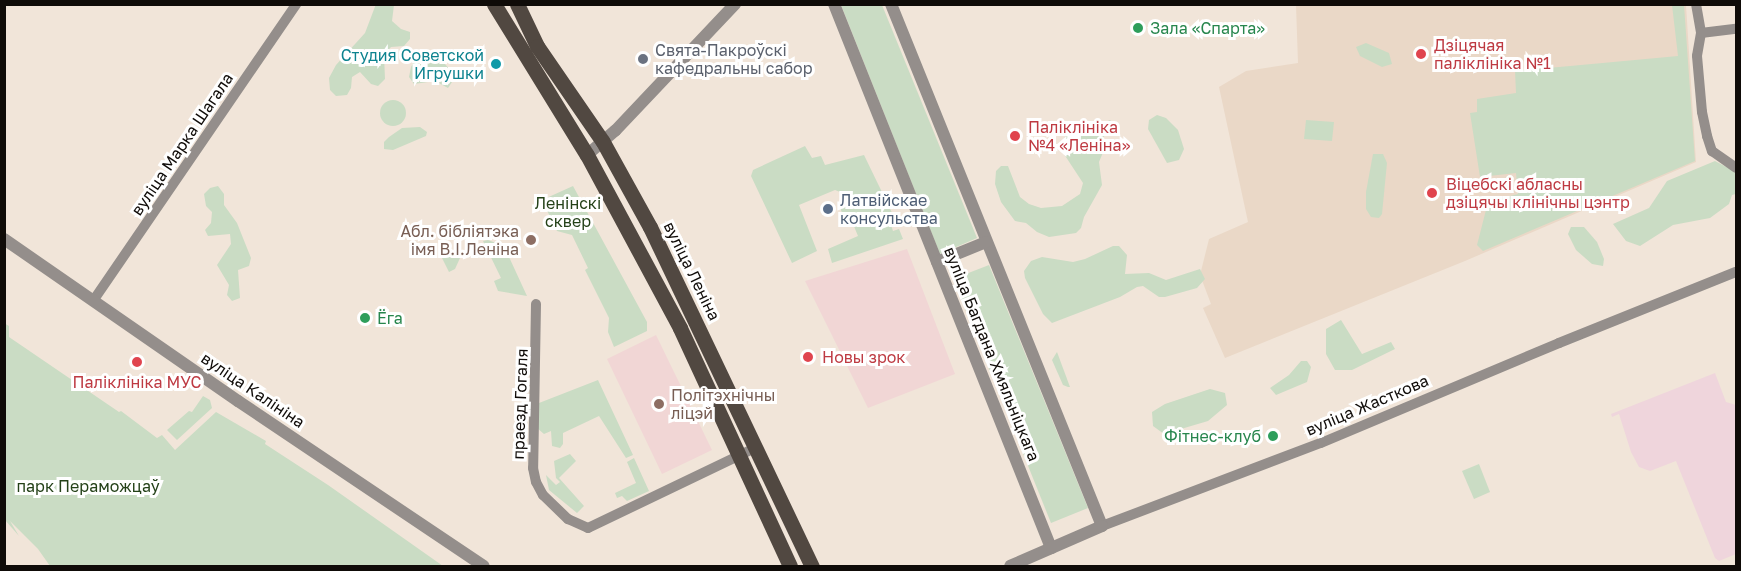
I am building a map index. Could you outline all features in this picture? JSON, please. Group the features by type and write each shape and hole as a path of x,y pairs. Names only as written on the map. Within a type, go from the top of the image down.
{"main road":[{"path":"494,4 587,155 680,328 790,567"},
{"name":"вуліца Леніна","path":"517,4 537,46 603,142 650,227 812,567"}],"street":[{"name":"вуліца Марка Шагала","path":"93,301 296,4"},
{"path":"587,155 603,142 735,4"},
{"name":"вуліца Багдана Хмяльніцкага","path":"834,4 1051,548"},
{"path":"891,4 1102,526"},
{"path":"1696,4 1701,33 1697,56 1702,112 1707,136 1712,151 1737,168"},
{"path":"1701,33 1737,29"},
{"name":"вуліца Калініна","path":"4,239 484,567"},
{"path":"937,262 986,242"},
{"name":"вуліца Жасткова","path":"1010,567 1102,526 1321,443 1558,343 1737,272"},
{"name":"праезд Гогаля","path":"536,304 533,468 536,483 543,495 568,519 588,528 755,448"}],"shaded area":[{"name":"Віцебскі абласны дзіцячы клінічны цэнтр","path":"1296,5 1686,5 1696,162 1465,261 1225,358 1203,308 1211,304 1200,275 1209,239 1248,222 1219,87 1246,71 1298,63"},
{"path":"907,249 955,374 868,408 805,281"},
{"name":"Політэхнічны ліцэй","path":"656,335 712,450 662,474 607,359"},
{"path":"1715,373 1726,402 1736,405 1736,554 1719,561 1715,558 1676,461 1650,471 1639,467 1631,452 1619,414 1612,417 1611,414"}],"green space":[{"path":"376,4 394,5 392,21 401,29 410,32 410,39 404,46 391,47 384,55 385,79 378,86 371,84 360,72 352,77 351,88 347,95 336,96 330,90 329,78 336,65 365,33"},
{"path":"841,5 882,5 977,238 940,254"},
{"path":"1672,5 1684,5 1695,161 1483,251 1477,245 1487,206 1499,199 1518,194 1516,173 1480,177 1470,113 1477,112 1477,99 1516,93 1515,71 1678,56"},
{"path":"1366,43 1389,53 1392,64 1382,67 1360,56 1356,47"},
{"path":"427,52 436,54 453,73 452,82 448,88 435,81 414,84 409,77 411,67 418,55"},
{"path":"393,100 402,104 406,113 402,122 393,126 384,122 380,113 384,104"},
{"path":"1157,115 1166,118 1178,130 1184,149 1179,160 1167,163 1148,129 1149,120"},
{"path":"1110,120 1114,124 1102,139 1104,150 1099,162 1102,185 1084,217 1081,228 1076,233 1049,237 1037,232 1026,223 1015,221 1001,202 995,184 996,171 1001,166 1008,166 1020,197 1029,204 1041,208 1062,206 1080,194 1083,183 1062,151 1064,138 1073,130 1093,128"},
{"path":"1306,120 1334,122 1332,141 1304,139"},
{"path":"420,127 427,132 426,136 393,150 384,149 384,142 402,128"},
{"path":"805,146 812,158 821,156 825,165 864,155 895,219 890,222 893,231 899,229 903,239 832,263 828,249 858,236 853,224 848,226 840,208 846,205 840,192 835,190 799,205 817,251 792,263 751,176 753,170"},
{"path":"1373,154 1383,154 1387,163 1382,214 1379,218 1371,217 1366,209 1366,192"},
{"path":"1715,161 1736,172 1736,194 1732,195 1729,204 1710,218 1673,225 1640,246 1626,241 1613,224 1649,208 1667,181"},
{"path":"218,186 224,194 224,205 237,223 251,258 249,266 238,270 240,298 232,301 227,295 229,285 217,265 231,244 230,234 208,236 205,230 211,223 212,212 206,206 204,194 210,188"},
{"name":"Ленінскі сквер","path":"573,186 647,322 647,331 614,347 608,332 609,318 585,270 588,268 572,235 557,231 542,200"},
{"path":"1571,227 1584,227 1597,242 1604,259 1603,266 1592,264 1576,250 1568,234"},
{"path":"488,240 504,246 527,296 498,291 494,281 501,278 483,241"},
{"path":"1113,246 1119,246 1127,255 1125,274 1149,273 1166,280 1200,269 1205,279 1197,288 1165,297 1159,297 1143,286 1137,287 1120,297 1052,323 1043,314 1025,278 1024,271 1031,261 1042,257 1073,262"},
{"path":"448,253 460,258 455,269 449,272 441,256"},
{"path":"989,265 1088,508 1051,523 953,279"},
{"path":"1341,320 1362,354 1391,342 1395,349 1352,370 1335,370 1326,354 1326,329"},
{"name":"парк Пераможцаў","path":"4,323 9,326 9,337 119,412 121,411 157,438 162,435 175,450 216,412 266,441 265,444 443,566 50,566 38,549 10,521 19,536 5,520"},
{"path":"1057,352 1070,387 1063,385 1052,360"},
{"path":"1301,361 1307,361 1311,367 1307,382 1276,395 1270,388 1289,375"},
{"path":"598,380 633,455 626,458 599,416 563,433 563,444 560,448 552,446 551,431 544,434 537,428 539,403"},
{"path":"1210,389 1225,393 1227,405 1208,421 1164,434 1153,426 1152,412 1165,404"},
{"path":"203,396 210,400 212,408 177,440 167,430 189,411 192,412"},
{"path":"570,454 576,461 559,478 584,506 577,513 549,490 546,475 556,485 560,482 556,478 554,461"},
{"path":"634,458 649,491 627,501 622,496 617,498 615,493 636,483 627,462"},
{"path":"1479,464 1490,492 1474,499 1462,471"}],"place":[{"name":"Зала «Спарта»","path":"1138,28"},
{"name":"Дзіцячая паліклініка №1","path":"1421,54"},
{"name":"Свята-Пакроўскі кафедральны сабор","path":"643,59"},
{"name":"Студия Советской Игрушки","path":"496,64"},
{"name":"Паліклініка №4 «Леніна»","path":"1015,136"},
{"name":"Віцебскі абласны дзіцячы клінічны цэнтр","path":"1432,193"},
{"name":"Латвійскае консульства","path":"828,209"},
{"name":"Абл. бібліятэка імя В.І.Леніна","path":"531,240"},
{"name":"Ёга","path":"365,318"},
{"name":"Новы зрок","path":"808,357"},
{"name":"Паліклініка МУС","path":"137,362"},
{"name":"Політэхнічны ліцэй","path":"659,404"},
{"name":"Фітнес-клуб","path":"1273,436"}]}
